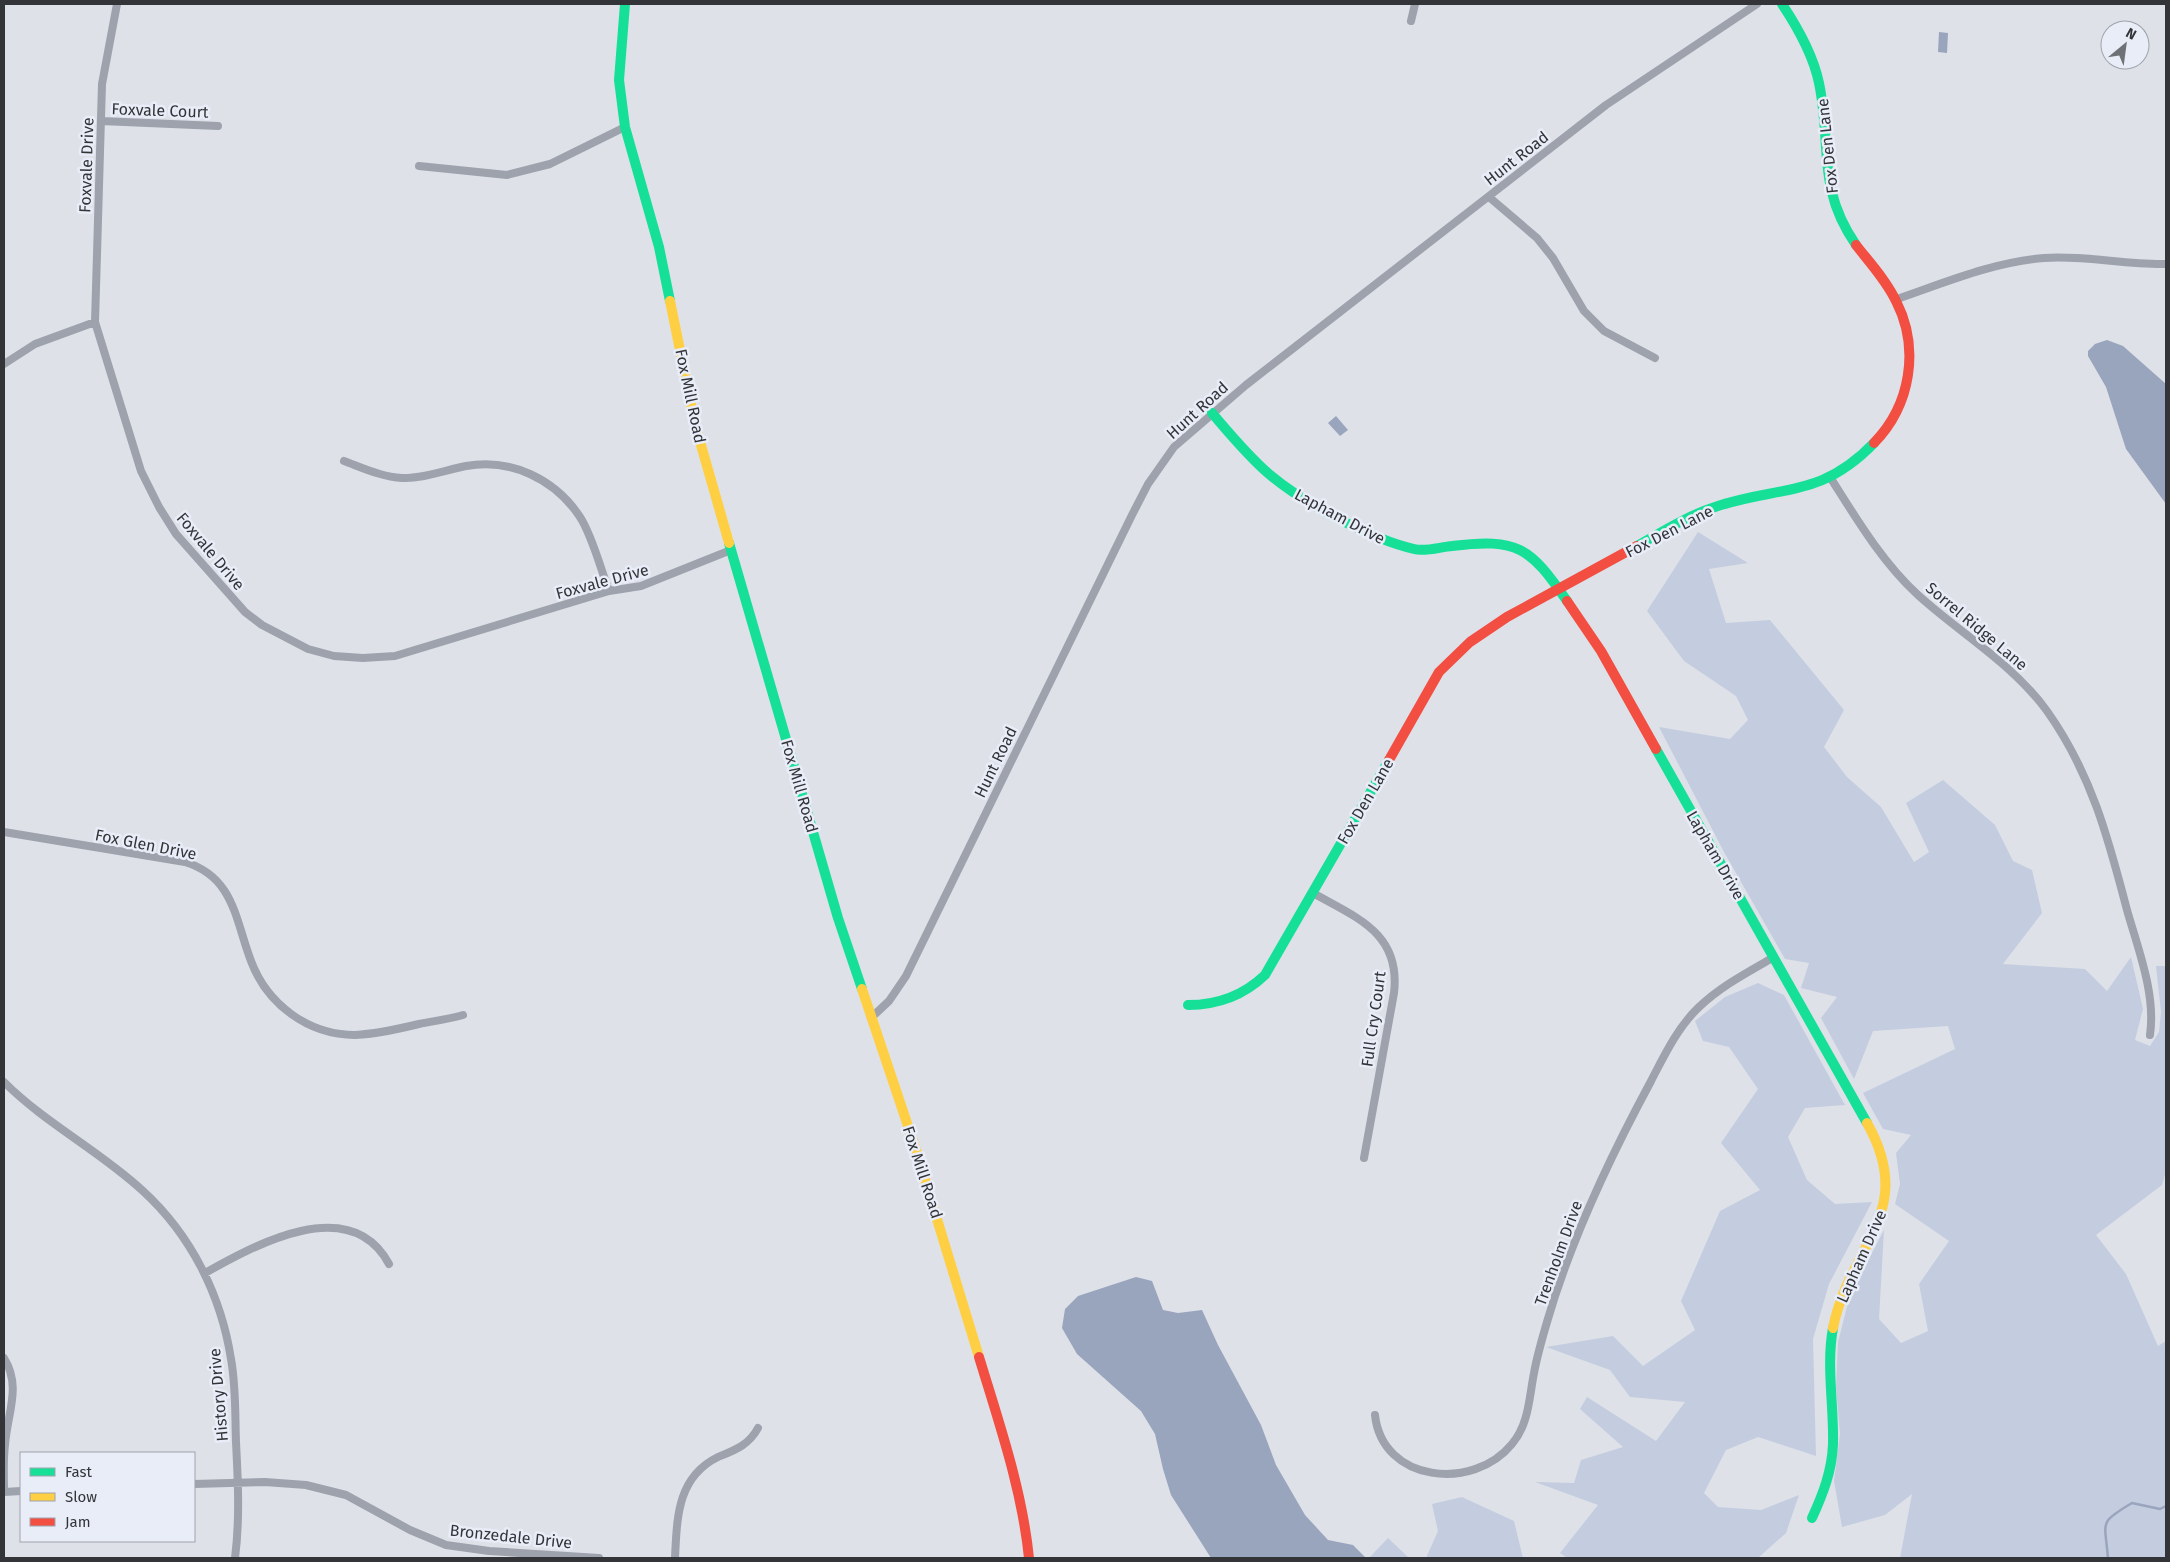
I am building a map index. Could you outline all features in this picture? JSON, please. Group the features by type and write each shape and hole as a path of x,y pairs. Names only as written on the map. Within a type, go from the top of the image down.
{"street":[{"name":"Foxvale Drive","path":"117,4 104,66 95,322 141,471 159,508 194,557 245,612 282,638 308,649 334,656 363,658 395,656 609,591 641,586 731,550"},
{"name":"Fox Mill Road","path":"625,4 619,80 625,127 659,247 695,424 838,918 870,1018 916,1147 1012,1465 1030,1558"},
{"path":"1411,21 1415,4"},
{"name":"Hunt Road","path":"870,1018 889,1001 906,976 1148,484 1174,447 1212,413 1606,105 1757,4"},
{"name":"Fox Den Lane","path":"1188,1006 1207,1005 1228,1000 1258,982 1270,968 1439,672 1449,658 1475,637 1677,523 1705,510 1807,487 1830,477 1845,468 1876,440 1888,425 1905,393 1909,376 1908,341 1897,299 1890,287 1850,236 1835,207 1826,171 1818,82 1802,38 1782,4"},
{"name":"Foxvale Court","path":"101,121 218,126"},
{"path":"419,166 507,174 550,164 625,127"},
{"path":"1489,197 1537,238 1553,258 1568,287 1589,316 1604,331 1655,358"},
{"path":"1897,299 1979,271 2043,258 2075,258 2166,264"},
{"path":"4,364 35,344 95,322"},
{"name":"Lapham Drive","path":"1212,413 1240,446 1286,488 1389,543 1416,550 1474,543 1502,543 1532,556 1544,567 1601,651 1877,1140 1884,1160 1888,1181 1879,1216 1847,1280 1834,1320 1829,1362 1832,1427 1831,1464 1822,1497 1812,1518"},
{"path":"344,461 378,474 404,478 468,466 492,464 516,468 540,478 567,500 581,519 609,591"},
{"name":"Sorrel Ridge Lane","path":"1830,477 1872,540 1909,585 1939,613 2012,670 2046,710 2068,743 2094,796 2112,852 2146,978 2152,1012 2150,1035"},
{"name":"Fox Glen Drive","path":"4,832 185,862 203,870 224,889 242,931 250,960 266,989 289,1013 317,1028 340,1034 370,1034 463,1015"},
{"name":"Full Cry Court","path":"1313,893 1372,928 1388,948 1394,966 1394,993 1364,1158"},
{"name":"Trenholm Drive","path":"1375,1414 1378,1432 1389,1449 1408,1464 1432,1473 1457,1474 1481,1468 1495,1460 1512,1444 1524,1422 1538,1353 1570,1253 1588,1208 1647,1088 1674,1038 1698,1007 1736,978 1774,957"},
{"name":"History Drive","path":"4,1082 35,1110 144,1192 178,1230 205,1273 221,1317 231,1361 239,1482 235,1558"},
{"path":"205,1273 275,1237 291,1232 325,1229 350,1232 368,1239 377,1246 389,1264"},
{"path":"4,1358 12,1377 14,1393 5,1445 4,1492 20,1491"},
{"path":"675,1558 678,1508 685,1489 701,1468 749,1441 758,1428"},
{"name":"Bronzedale Drive","path":"195,1484 280,1482 326,1489 346,1495 428,1539 460,1549 599,1558"}],"shaded area":[{"path":"1939,32 1948,33 1947,53 1938,52"},
{"path":"2107,340 2123,346 2166,384 2166,504 2126,449 2106,387 2088,356 2088,351 2095,344"},
{"path":"1336,416 1348,430 1340,436 1328,423"},
{"path":"1698,532 1748,563 1709,569 1726,623 1770,620 1844,710 1824,747 1847,777 1881,807 1914,862 1929,852 1906,803 1943,780 1995,825 2013,861 2032,870 2042,913 2003,964 2085,969 2107,991 2131,957 2143,1009 2135,1040 2150,1046 2159,1032 2161,1012 2156,966 2166,966 2166,1171 2162,1185 2096,1235 2126,1274 2158,1346 2166,1341 2166,1558 1900,1558 1912,1494 1885,1515 1842,1527 1834,1481 1840,1434 1836,1387 1838,1342 1850,1295 1884,1230 1879,1319 1901,1343 1928,1331 1919,1284 1949,1241 1895,1204 1900,1184 1896,1153 1911,1135 1883,1129 1863,1093 1955,1049 1948,1026 1873,1031 1854,1079 1821,1018 1837,997 1801,988 1809,963 1785,959 1724,852 1659,727 1730,739 1748,720 1736,696 1684,661 1647,611"},
{"path":"1758,983 1784,995 1845,1105 1805,1108 1788,1137 1807,1180 1835,1204 1872,1202 1829,1284 1813,1339 1816,1456 1758,1437 1726,1450 1704,1493 1718,1507 1761,1510 1799,1495 1786,1533 1758,1558 1567,1558 1560,1553 1598,1505 1535,1482 1574,1483 1581,1460 1623,1447 1580,1409 1587,1397 1656,1441 1685,1402 1630,1397 1610,1370 1546,1347 1613,1336 1643,1366 1695,1330 1681,1301 1720,1211 1760,1190 1721,1143 1758,1089 1729,1047 1703,1041 1695,1021 1725,997"},
{"path":"1136,1277 1152,1281 1163,1310 1178,1313 1202,1310 1218,1345 1261,1425 1276,1465 1305,1515 1328,1540 1353,1545 1366,1558 1211,1558 1171,1495 1155,1434 1141,1411 1077,1354 1062,1328 1065,1309 1078,1296"},
{"path":"1462,1497 1514,1521 1523,1558 1426,1558 1438,1531 1432,1504"},
{"path":"1388,1538 1409,1558 1369,1558"}],"waterway":[{"path":"2108,1558 2105,1530 2106,1524 2113,1515 2132,1503 2160,1509 2166,1506"}],"traffic: fast":[{"path":"625,4 619,80 625,127 659,247 670,301"},
{"path":"1782,4 1794,22 1813,62 1823,105 1830,185 1843,224 1856,245"},
{"path":"1212,413 1246,452 1269,474 1300,497 1338,519 1378,537 1418,550 1474,544 1493,544 1520,550 1543,568 1567,601"},
{"path":"1637,546 1665,530 1715,507 1738,500 1799,488 1836,474 1874,443"},
{"path":"729,543 838,918 862,989"},
{"path":"1656,749 1867,1123"},
{"path":"1188,1005 1199,1005 1230,998 1248,989 1265,975 1389,760"},
{"path":"1812,1518 1820,1500 1831,1464 1833,1429 1830,1357 1833,1328"}],"traffic: slow":[{"path":"670,301 695,424 729,543"},
{"path":"862,989 915,1147 979,1357"},
{"path":"1833,1328 1841,1299 1875,1228 1883,1206 1885,1181 1881,1154 1867,1123"}],"traffic: jam":[{"path":"1856,245 1892,293 1903,319 1908,338 1908,375 1904,394 1887,428 1874,443"},
{"path":"1389,760 1439,672 1470,642 1507,617 1637,546"},
{"path":"1567,601 1601,651 1656,749"},
{"path":"979,1357 1015,1481 1026,1532 1029,1558"}]}
